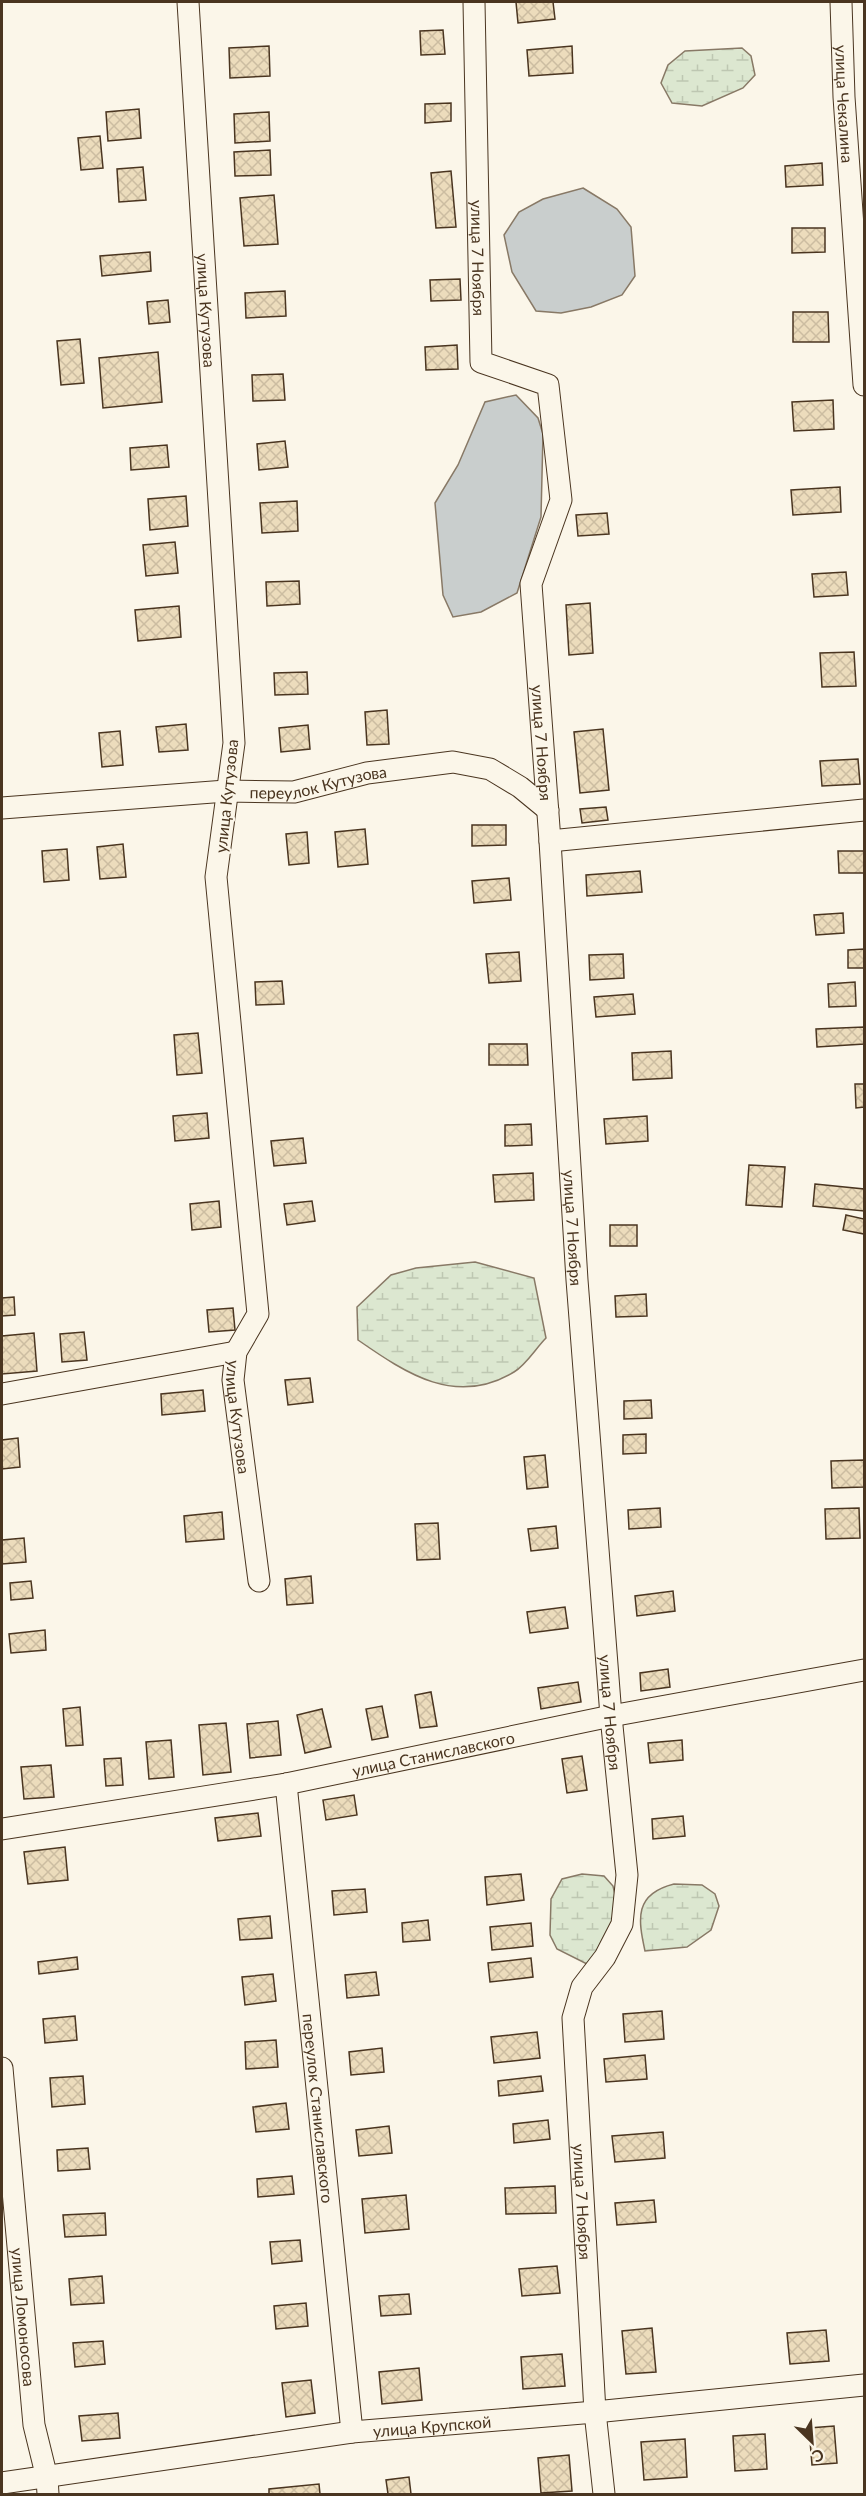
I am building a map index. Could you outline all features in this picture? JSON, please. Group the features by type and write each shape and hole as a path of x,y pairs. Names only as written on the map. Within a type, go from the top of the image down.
{"street":[{"name":"улица Кутузова","path":"188,2 234,743 216,877 258,1314 236,1352 233,1380 259,1581"},
{"name":"улица 7 Ноября","path":"474,2 481,362 548,386 561,500 531,584 548,810 577,1280 610,1716 627,1875 622,1924 605,1957 582,1988 573,2018 595,2412 604,2494"},
{"name":"улица Чекалина","path":"841,2 844,97 864,385"},
{"name":"переулок Кутузова","path":"2,808 226,791 294,792 367,773 453,762 490,769 520,787 548,810"},
{"path":"550,842 864,810"},
{"path":"2,1394 236,1352"},
{"name":"улица Станиславского","path":"2,1829 286,1784 610,1716 864,1670"},
{"name":"переулок Станиславского","path":"286,1784 352,2432"},
{"name":"улица Ломоносова","path":"2,2068 34,2425 48,2486"},
{"name":"улица Крупской","path":"2,2483 48,2486 352,2432 595,2412 864,2385"}],"green space":[{"path":"742,48 751,56 755,75 743,88 702,106 672,103 661,83 668,65 685,51"},
{"path":"475,1262 534,1278 546,1338 527,1361 514,1372 493,1382 472,1387 452,1386 433,1382 414,1374 358,1340 357,1307 391,1275 416,1268"},
{"path":"582,1874 604,1876 613,1886 617,1903 611,1936 589,1965 557,1949 550,1935 551,1899 562,1879"},
{"path":"674,1884 702,1885 715,1894 719,1906 711,1930 687,1947 645,1951 641,1918 645,1901 661,1888"}],"shaded area":[{"path":"583,188 617,209 631,227 635,276 622,295 591,307 561,313 536,311 512,272 504,235 519,212 543,199"},
{"path":"516,395 538,418 543,434 541,517 517,593 481,612 453,617 443,595 435,503 458,465 485,402"}],"building":[{"path":"516,2 553,2 555,19 518,23"},
{"path":"443,30 445,54 421,55 420,31"},
{"path":"269,46 270,76 230,78 229,48"},
{"path":"572,46 573,73 529,76 527,50"},
{"path":"451,103 451,121 425,123 425,104"},
{"path":"139,109 141,138 108,141 106,112"},
{"path":"269,112 270,141 235,143 234,114"},
{"path":"100,136 103,168 81,170 78,138"},
{"path":"270,150 271,175 235,176 234,152"},
{"path":"822,163 823,185 786,187 785,166"},
{"path":"143,167 146,200 119,202 117,169"},
{"path":"451,171 456,227 436,228 431,173"},
{"path":"274,195 278,244 244,246 240,198"},
{"path":"792,228 825,228 825,252 792,253"},
{"path":"150,252 151,271 102,276 100,256"},
{"path":"460,279 461,300 431,301 430,280"},
{"path":"285,291 286,316 246,318 245,293"},
{"path":"168,300 170,322 149,324 147,302"},
{"path":"793,312 828,312 829,342 793,342"},
{"path":"80,339 84,383 61,385 57,341"},
{"path":"457,345 458,369 426,370 425,347"},
{"path":"158,352 162,402 103,408 99,358"},
{"path":"283,374 285,400 253,401 252,375"},
{"path":"833,400 834,429 794,431 792,402"},
{"path":"285,441 288,467 259,470 257,444"},
{"path":"167,445 169,467 131,470 130,448"},
{"path":"840,487 841,512 793,515 791,490"},
{"path":"186,496 188,526 150,530 148,499"},
{"path":"297,501 298,531 262,533 260,503"},
{"path":"607,513 609,534 578,536 576,515"},
{"path":"175,542 178,573 146,576 143,545"},
{"path":"846,572 848,595 814,597 812,574"},
{"path":"299,581 300,604 267,606 266,582"},
{"path":"590,603 593,653 569,655 566,605"},
{"path":"179,606 181,637 138,641 135,610"},
{"path":"854,652 856,686 822,687 820,653"},
{"path":"307,672 308,694 275,695 274,673"},
{"path":"387,710 389,744 367,745 365,712"},
{"path":"186,724 188,750 159,752 156,727"},
{"path":"308,725 310,749 281,752 279,728"},
{"path":"603,729 609,790 580,793 574,732"},
{"path":"120,731 123,765 102,767 99,733"},
{"path":"858,759 860,784 822,786 820,761"},
{"path":"606,807 608,820 582,823 580,809"},
{"path":"472,825 506,825 506,845 472,846"},
{"path":"365,829 368,864 338,867 335,832"},
{"path":"307,832 309,863 289,865 286,834"},
{"path":"123,844 126,877 100,879 97,847"},
{"path":"67,849 69,880 44,882 42,851"},
{"path":"838,851 864,851 864,873 839,873"},
{"path":"640,871 642,892 587,896 586,875"},
{"path":"509,878 511,900 474,903 472,881"},
{"path":"843,913 844,933 816,935 814,915"},
{"path":"864,949 864,968 848,968 848,950"},
{"path":"519,952 521,981 489,983 486,954"},
{"path":"623,954 624,978 590,980 589,955"},
{"path":"282,981 284,1004 256,1005 255,982"},
{"path":"855,982 856,1006 829,1007 828,984"},
{"path":"633,994 635,1014 596,1017 594,997"},
{"path":"864,1027 864,1044 817,1047 816,1029"},
{"path":"198,1033 202,1073 177,1075 174,1035"},
{"path":"489,1044 527,1044 528,1065 489,1065"},
{"path":"671,1051 672,1078 633,1080 632,1053"},
{"path":"855,1084 864,1084 864,1107 856,1108"},
{"path":"207,1113 209,1138 175,1141 173,1116"},
{"path":"647,1116 648,1141 606,1144 604,1119"},
{"path":"531,1124 532,1145 505,1146 505,1125"},
{"path":"303,1138 306,1163 274,1166 271,1141"},
{"path":"749,1165 785,1167 782,1207 746,1205"},
{"path":"533,1173 534,1200 495,1202 493,1175"},
{"path":"815,1184 864,1189 864,1211 813,1206"},
{"path":"219,1201 221,1227 192,1230 190,1204"},
{"path":"312,1201 315,1221 287,1225 284,1204"},
{"path":"846,1215 864,1219 864,1234 843,1230"},
{"path":"610,1225 637,1225 637,1246 610,1246"},
{"path":"646,1294 647,1316 616,1317 615,1296"},
{"path":"14,1297 15,1315 2,1316 2,1298"},
{"path":"233,1308 235,1330 209,1332 207,1310"},
{"path":"84,1332 87,1360 62,1362 60,1334"},
{"path":"34,1333 37,1371 2,1374 2,1336"},
{"path":"310,1378 313,1402 288,1405 285,1380"},
{"path":"203,1390 205,1411 162,1415 161,1394"},
{"path":"651,1400 652,1418 624,1419 624,1401"},
{"path":"646,1434 646,1453 623,1454 623,1435"},
{"path":"18,1438 20,1467 2,1469 2,1440"},
{"path":"545,1455 548,1487 527,1489 524,1457"},
{"path":"864,1460 864,1487 832,1488 831,1461"},
{"path":"660,1508 661,1527 629,1529 628,1510"},
{"path":"859,1508 860,1538 826,1539 825,1509"},
{"path":"222,1512 224,1539 186,1542 184,1516"},
{"path":"438,1523 440,1559 417,1560 415,1524"},
{"path":"556,1526 558,1548 531,1551 528,1529"},
{"path":"24,1538 26,1562 2,1564 2,1540"},
{"path":"311,1576 313,1603 287,1605 285,1579"},
{"path":"31,1581 33,1598 11,1600 10,1583"},
{"path":"673,1591 675,1611 637,1616 635,1596"},
{"path":"565,1607 568,1628 530,1633 527,1612"},
{"path":"45,1630 46,1650 11,1653 9,1634"},
{"path":"668,1669 670,1687 641,1691 640,1673"},
{"path":"578,1682 581,1702 541,1709 538,1688"},
{"path":"431,1692 437,1726 420,1728 415,1695"},
{"path":"382,1706 388,1737 372,1740 366,1709"},
{"path":"80,1707 83,1745 66,1746 63,1709"},
{"path":"322,1709 331,1747 305,1753 297,1715"},
{"path":"278,1721 281,1755 250,1758 247,1724"},
{"path":"226,1723 231,1772 203,1775 199,1725"},
{"path":"171,1740 174,1777 149,1779 146,1742"},
{"path":"682,1740 683,1760 650,1763 648,1743"},
{"path":"582,1756 587,1790 567,1793 562,1759"},
{"path":"121,1758 123,1785 106,1786 104,1759"},
{"path":"51,1765 54,1797 24,1799 21,1767"},
{"path":"354,1795 357,1815 326,1820 323,1800"},
{"path":"258,1813 261,1836 218,1841 215,1818"},
{"path":"683,1816 685,1836 653,1839 652,1819"},
{"path":"65,1847 68,1880 28,1884 24,1852"},
{"path":"521,1874 524,1900 487,1905 485,1877"},
{"path":"365,1889 367,1912 334,1915 332,1891"},
{"path":"270,1916 272,1938 240,1940 238,1919"},
{"path":"428,1920 430,1940 403,1942 402,1923"},
{"path":"531,1923 533,1946 492,1950 490,1927"},
{"path":"77,1957 78,1969 39,1974 38,1962"},
{"path":"531,1958 533,1977 490,1982 488,1963"},
{"path":"376,1972 379,1995 347,1998 345,1975"},
{"path":"273,1974 276,2001 245,2005 242,1977"},
{"path":"662,2011 664,2039 625,2042 623,2014"},
{"path":"75,2016 77,2040 45,2043 43,2019"},
{"path":"537,2032 540,2058 494,2063 491,2037"},
{"path":"276,2040 278,2067 246,2069 245,2042"},
{"path":"382,2048 384,2072 351,2075 349,2052"},
{"path":"645,2055 647,2079 606,2082 604,2059"},
{"path":"83,2076 85,2104 52,2107 50,2078"},
{"path":"541,2076 543,2091 499,2096 498,2081"},
{"path":"286,2103 289,2129 256,2132 253,2107"},
{"path":"548,2120 550,2139 514,2143 513,2124"},
{"path":"389,2126 392,2153 359,2156 356,2130"},
{"path":"663,2132 665,2158 615,2162 612,2136"},
{"path":"88,2148 90,2169 58,2171 57,2150"},
{"path":"292,2176 294,2194 258,2197 257,2179"},
{"path":"555,2186 556,2213 506,2214 505,2188"},
{"path":"406,2195 409,2229 365,2233 362,2199"},
{"path":"654,2200 656,2222 617,2225 615,2203"},
{"path":"105,2213 106,2235 65,2237 63,2215"},
{"path":"300,2240 302,2261 272,2264 270,2242"},
{"path":"557,2266 560,2293 522,2296 519,2269"},
{"path":"102,2276 104,2303 71,2305 69,2279"},
{"path":"409,2294 411,2314 381,2316 379,2296"},
{"path":"306,2303 308,2326 276,2329 274,2306"},
{"path":"652,2328 656,2372 626,2374 622,2331"},
{"path":"826,2330 829,2361 790,2364 787,2333"},
{"path":"103,2341 105,2364 75,2367 73,2343"},
{"path":"562,2354 565,2386 523,2389 521,2357"},
{"path":"419,2368 422,2400 382,2404 379,2372"},
{"path":"311,2380 315,2413 286,2417 282,2383"},
{"path":"118,2413 120,2438 82,2441 79,2416"},
{"path":"834,2426 837,2463 812,2465 809,2428"},
{"path":"765,2434 767,2469 735,2471 733,2436"},
{"path":"685,2439 687,2477 644,2480 641,2442"},
{"path":"569,2455 572,2491 541,2493 538,2458"},
{"path":"409,2477 411,2494 388,2494 386,2480"},
{"path":"319,2484 320,2494 269,2494 269,2489"}]}
